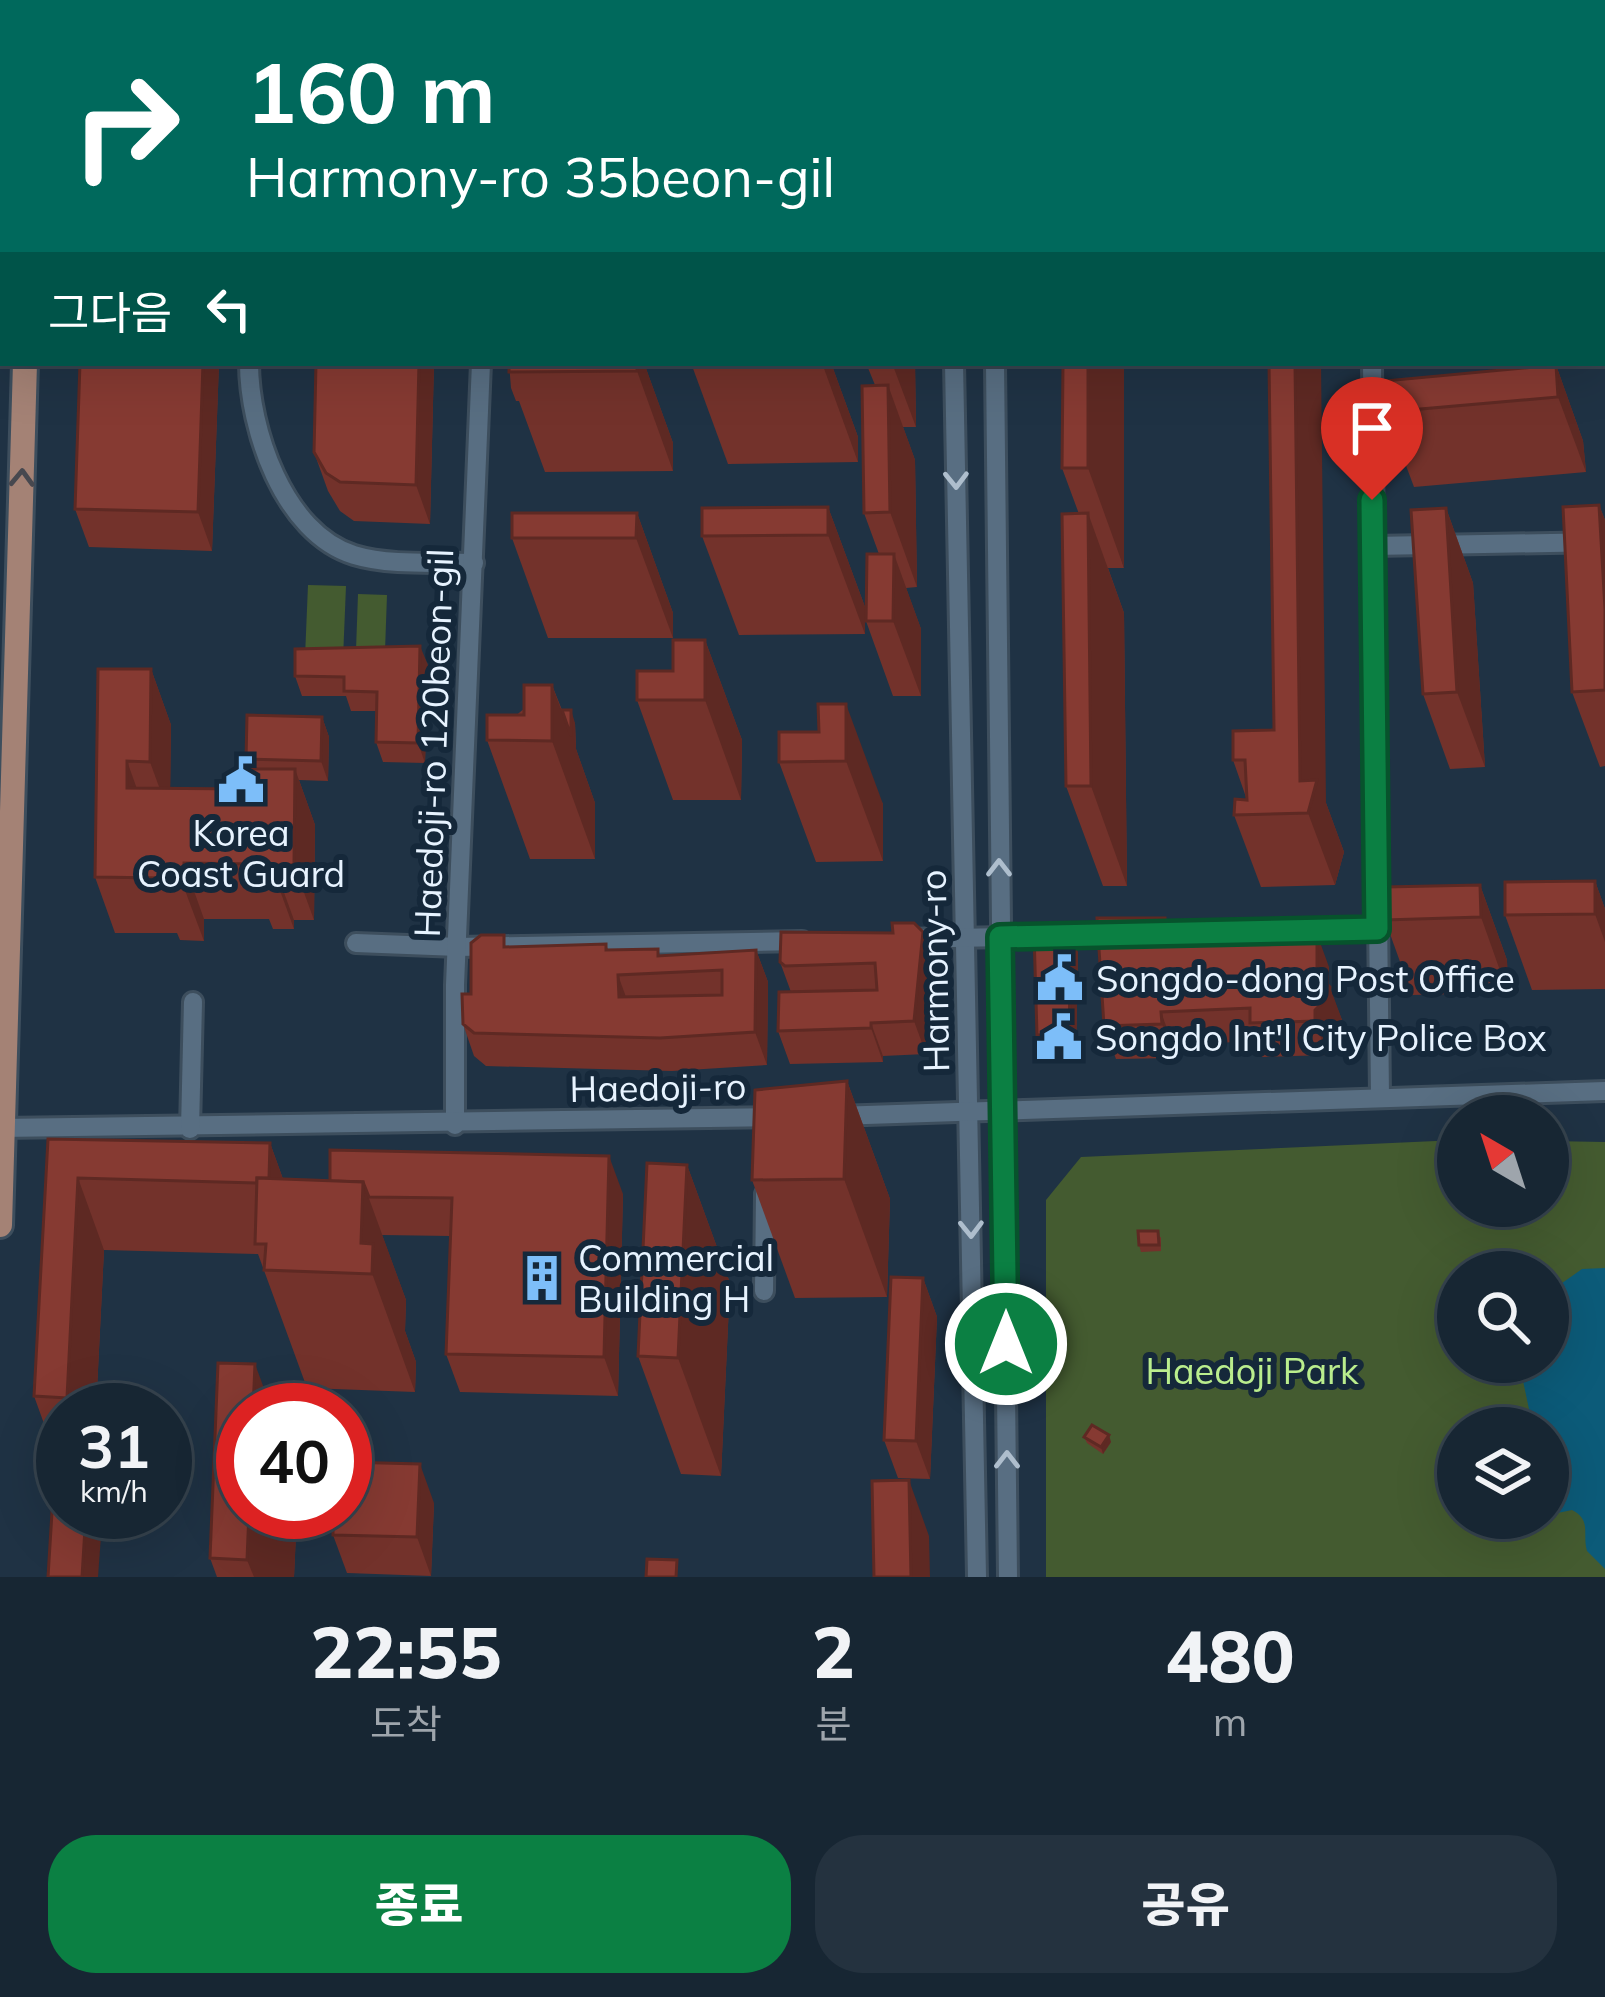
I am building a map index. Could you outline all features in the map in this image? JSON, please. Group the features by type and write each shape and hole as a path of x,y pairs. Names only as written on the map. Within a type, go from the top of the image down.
{"main road":[{"path":"0,1225 25,366"},
{"path":"0,969 9,940"}],"street":[{"path":"249,366 262,452 285,496 317,530 351,554 474,563"},
{"name":"Haedoji-ro 120beon-gil","path":"455,1125 481,366"},
{"name":"Harmony-ro","path":"954,366 976,1577"},
{"name":"Harmony-ro","path":"995,366 1008,1577"},
{"path":"1372,366 1381,1096"},
{"path":"1372,546 1605,542"},
{"path":"1165,934 1377,929"},
{"path":"874,940 1141,934"},
{"path":"356,943 458,947 828,940"},
{"path":"190,1130 193,1002"},
{"name":"Haedoji-ro","path":"2,1128 766,1125 970,1112 1605,1091"},
{"path":"764,1291 765,1176"}],"green space":[{"path":"308,585 346,586 343,659 305,657"},
{"path":"358,594 387,595 385,651 356,650"},
{"name":"Haedoji Park","path":"1437,1141 1437,1227 1569,1227 1569,1141 1605,1142 1605,1577 1046,1577 1046,1200 1081,1157"}],"water":[{"path":"1605,1268 1605,1569 1587,1551 1584,1523 1569,1511 1569,1407 1529,1407 1523,1383 1569,1383 1569,1278 1582,1269"}],"building":[{"path":"80,366 203,366 198,512 75,509"},
{"path":"316,366 419,366 416,485 340,482 326,473 314,452"},
{"path":"509,366 637,366 637,371 509,372"},
{"path":"1063,366 1088,366 1088,468 1062,468"},
{"path":"1269,366 1295,366 1300,781 1317,780 1308,813 1234,815 1235,799 1247,800 1245,760 1233,760 1233,731 1274,730"},
{"path":"1556,366 1558,397 1386,412 1384,381"},
{"path":"888,385 890,512 864,513 862,386"},
{"path":"1599,505 1605,690 1572,692 1563,507"},
{"path":"828,507 828,535 702,536 702,508"},
{"path":"1446,508 1457,692 1423,694 1411,510"},
{"path":"512,513 637,513 636,538 512,538"},
{"path":"1088,513 1091,786 1066,786 1062,514"},
{"path":"867,554 894,554 893,621 866,621"},
{"path":"673,640 705,640 705,700 637,700 637,671 673,671"},
{"path":"420,646 418,743 376,742 377,692 344,691 344,677 295,676 295,649"},
{"path":"98,669 151,669 150,762 127,761 127,788 243,789 243,769 295,769 294,865 274,865 274,874 253,874 253,864 184,863 183,885 160,885 160,878 95,877"},
{"path":"524,685 552,685 552,741 487,740 487,715 524,715"},
{"path":"818,704 846,704 846,761 779,762 779,732 819,732"},
{"path":"562,710 571,710 571,736"},
{"path":"247,715 322,717 321,761 246,759"},
{"path":"1595,881 1595,914 1505,915 1505,882"},
{"path":"1480,885 1481,917 1385,920 1384,887"},
{"path":"1097,918 1165,918 1165,935 1204,927 1217,936 1250,935 1250,924 1317,934 1317,974 1330,987 1329,996 1315,1010 1315,1021 1250,1023 1250,1008 1161,1012 1162,1024 1104,1026"},
{"path":"892,923 914,923 923,932 914,1021 871,1023 871,1028 778,1031 779,992 877,990 875,963 785,966 780,962 781,932 893,933"},
{"path":"1034,933 1071,933 1069,1034 1037,1035"},
{"path":"481,935 504,935 504,947 606,944 606,950 658,949 658,956 756,950 755,1032 660,1038 474,1033 463,1024 462,994 471,994 471,943","holes":["722,970 722,995 619,997 618,975"]},
{"path":"847,1081 844,1179 752,1180 755,1090"},
{"path":"48,1139 270,1143 269,1178 257,1178 257,1183 78,1178 68,1383 36,1383 34,1396"},
{"name":"Commercial Building H","path":"330,1150 609,1156 604,1357 446,1354 452,1198 369,1197 363,1182 330,1181"},
{"path":"647,1163 687,1165 678,1358 638,1356"},
{"path":"257,1178 363,1182 361,1243 373,1244 372,1274 264,1270 266,1244 255,1244"},
{"path":"1138,1231 1158,1231 1159,1245 1139,1245"},
{"path":"891,1277 923,1278 916,1441 884,1440"},
{"path":"218,1363 255,1364 254,1383 217,1383"},
{"path":"216,1412 216,1539 248,1539 247,1560 210,1558"},
{"path":"1092,1425 1109,1435 1101,1447 1084,1437"},
{"path":"372,1463 420,1464 417,1537 372,1536"},
{"path":"909,1480 911,1577 874,1577 872,1481"},
{"path":"50,1539 84,1539 82,1577 48,1577"},
{"path":"647,1559 677,1560 676,1577 646,1577"}],"place":[{"name":"Korea Coast Guard","path":"241,780"},
{"name":"Songdo-dong Post Office","path":"1060,978"},
{"name":"Songdo Int'l City Police Box","path":"1059,1037"},
{"name":"Commercial Building H","path":"542,1278"}],"route":[{"path":"1006,1344 1000,937 1377,929 1372,500"}]}
